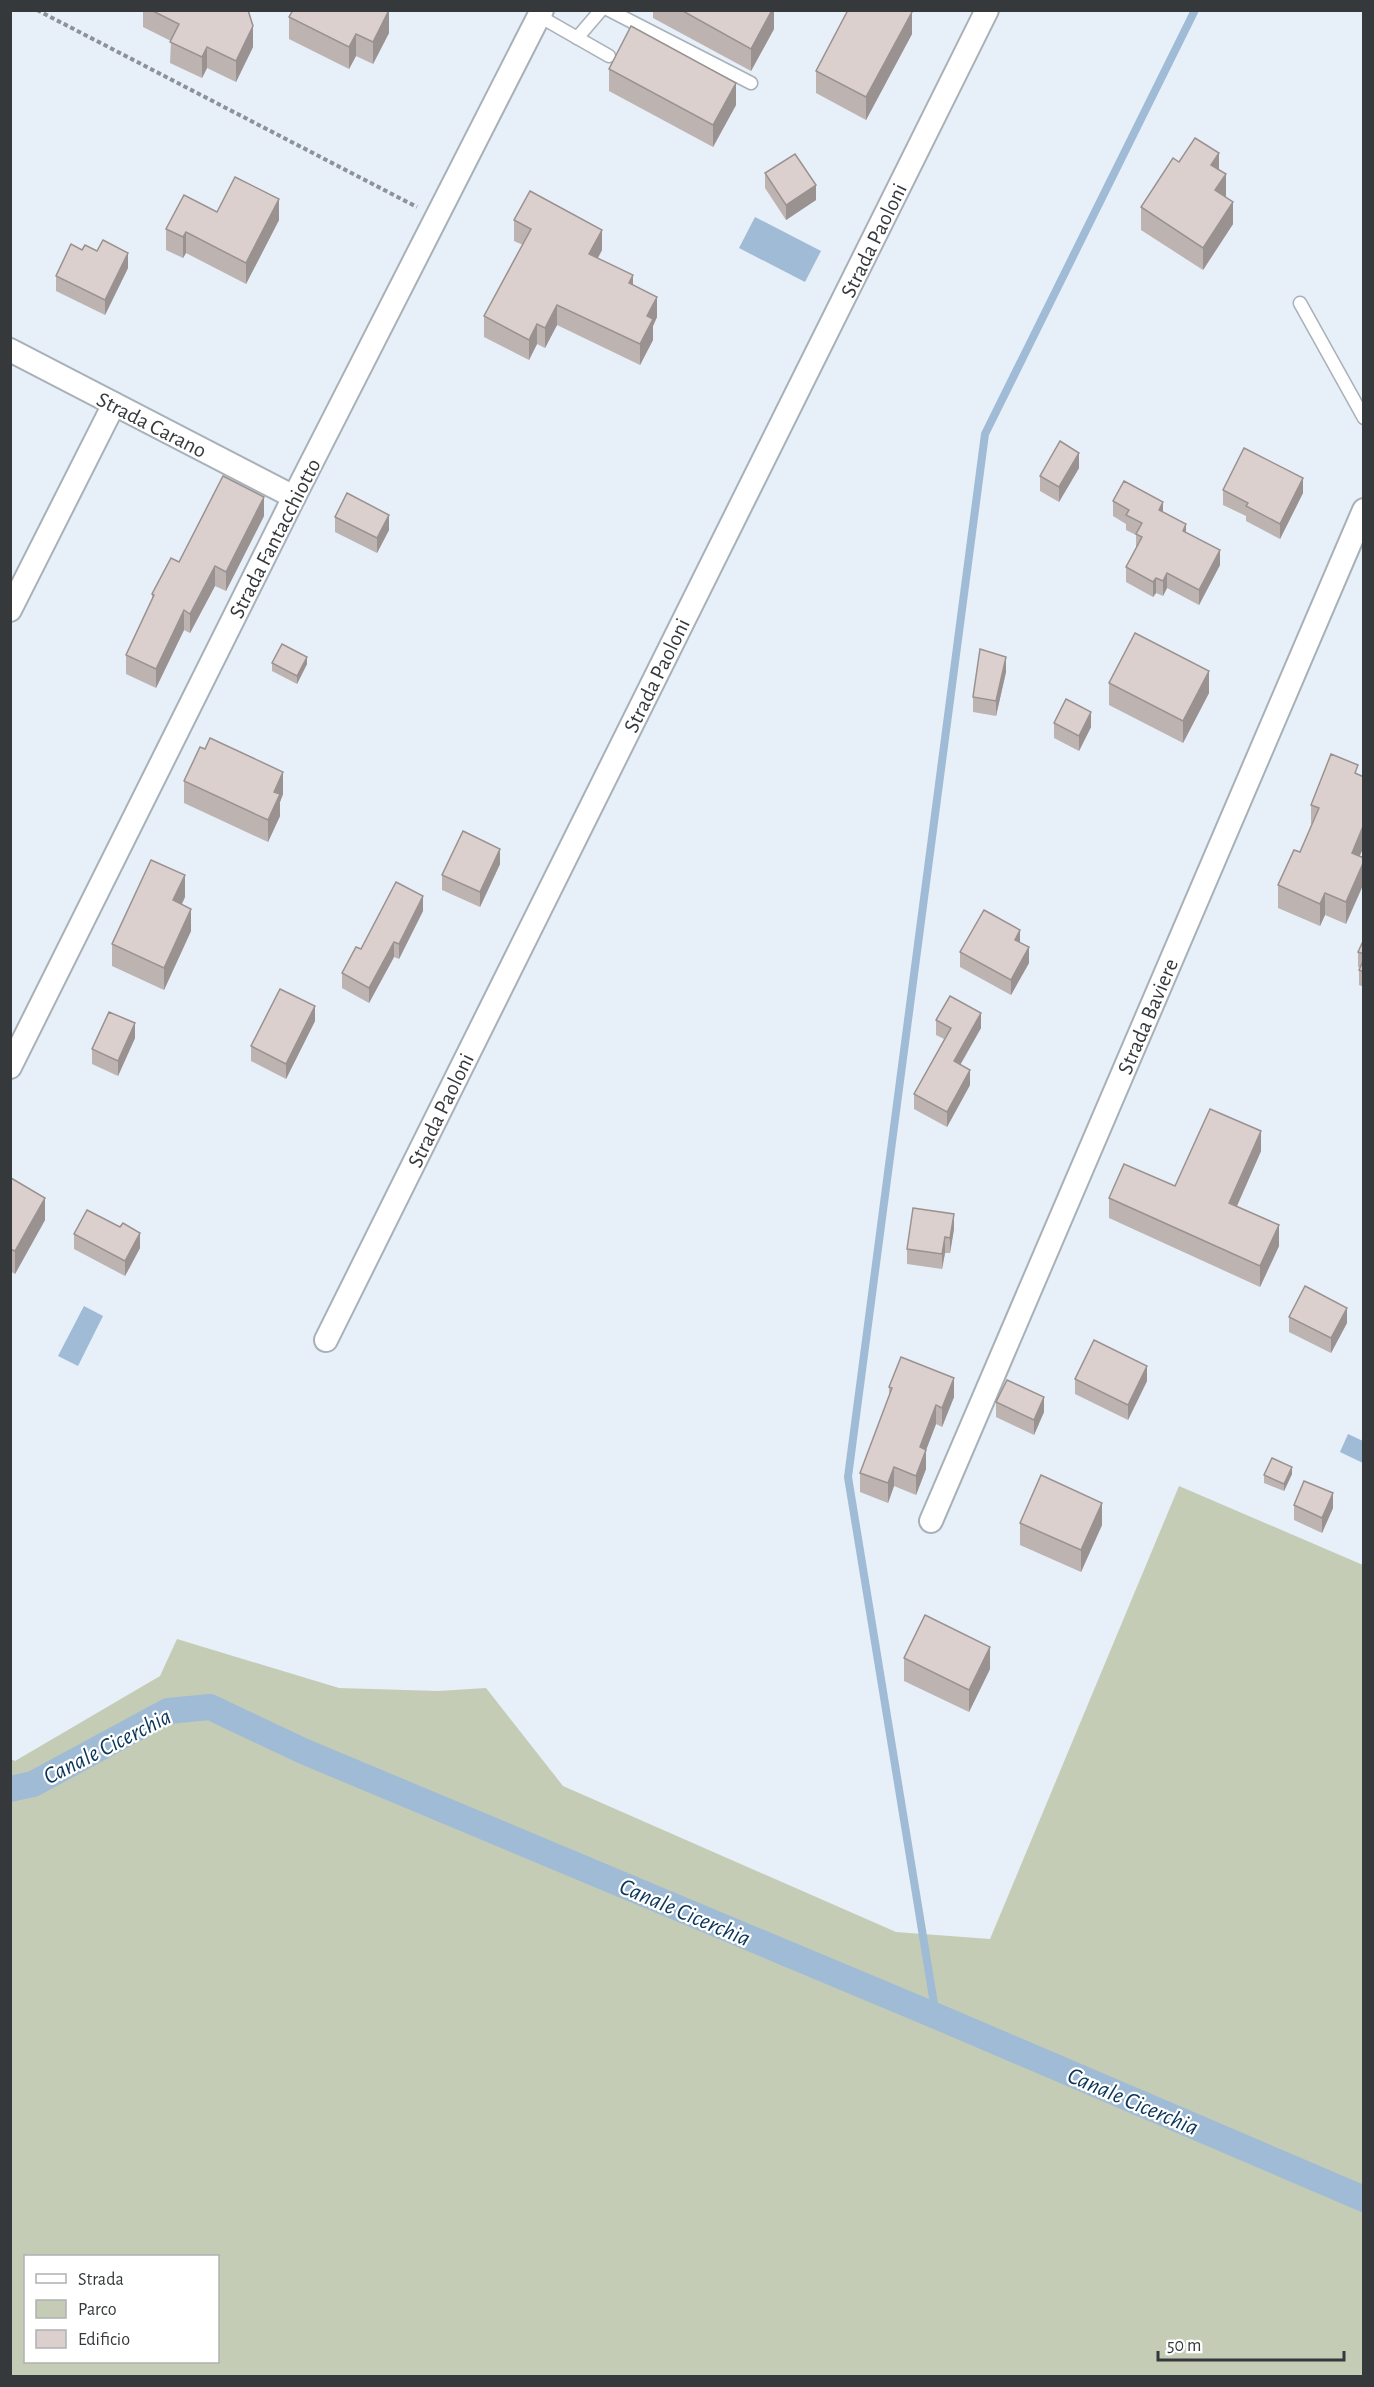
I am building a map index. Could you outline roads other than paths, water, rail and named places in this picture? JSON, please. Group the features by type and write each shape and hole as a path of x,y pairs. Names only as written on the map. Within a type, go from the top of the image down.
{"street":[{"name":"Strada Paoloni","path":"326,1340 987,10"},
{"name":"Strada Fantacchiotto","path":"10,1067 294,497 540,13"},
{"name":"Strada Carano","path":"10,350 294,497"},
{"path":"10,610 114,404"},
{"name":"Strada Baviere","path":"931,1521 1364,510"}],"lane":[{"path":"577,38 601,10"},
{"path":"609,10 751,83"},
{"path":"540,13 609,56"},
{"path":"1300,303 1364,418"}],"water":[{"path":"755,217 821,251 805,282 739,248"},
{"path":"84,1306 103,1316 78,1366 58,1356"},
{"path":"1348,1434 1363,1441 1363,1463 1340,1452"}],"waterway":[{"path":"936,2016 848,1477 985,434 1195,10"},
{"name":"Canale Cicerchia","path":"10,1789 33,1784 168,1711 210,1707 303,1751 936,2016 1364,2199"}]}
